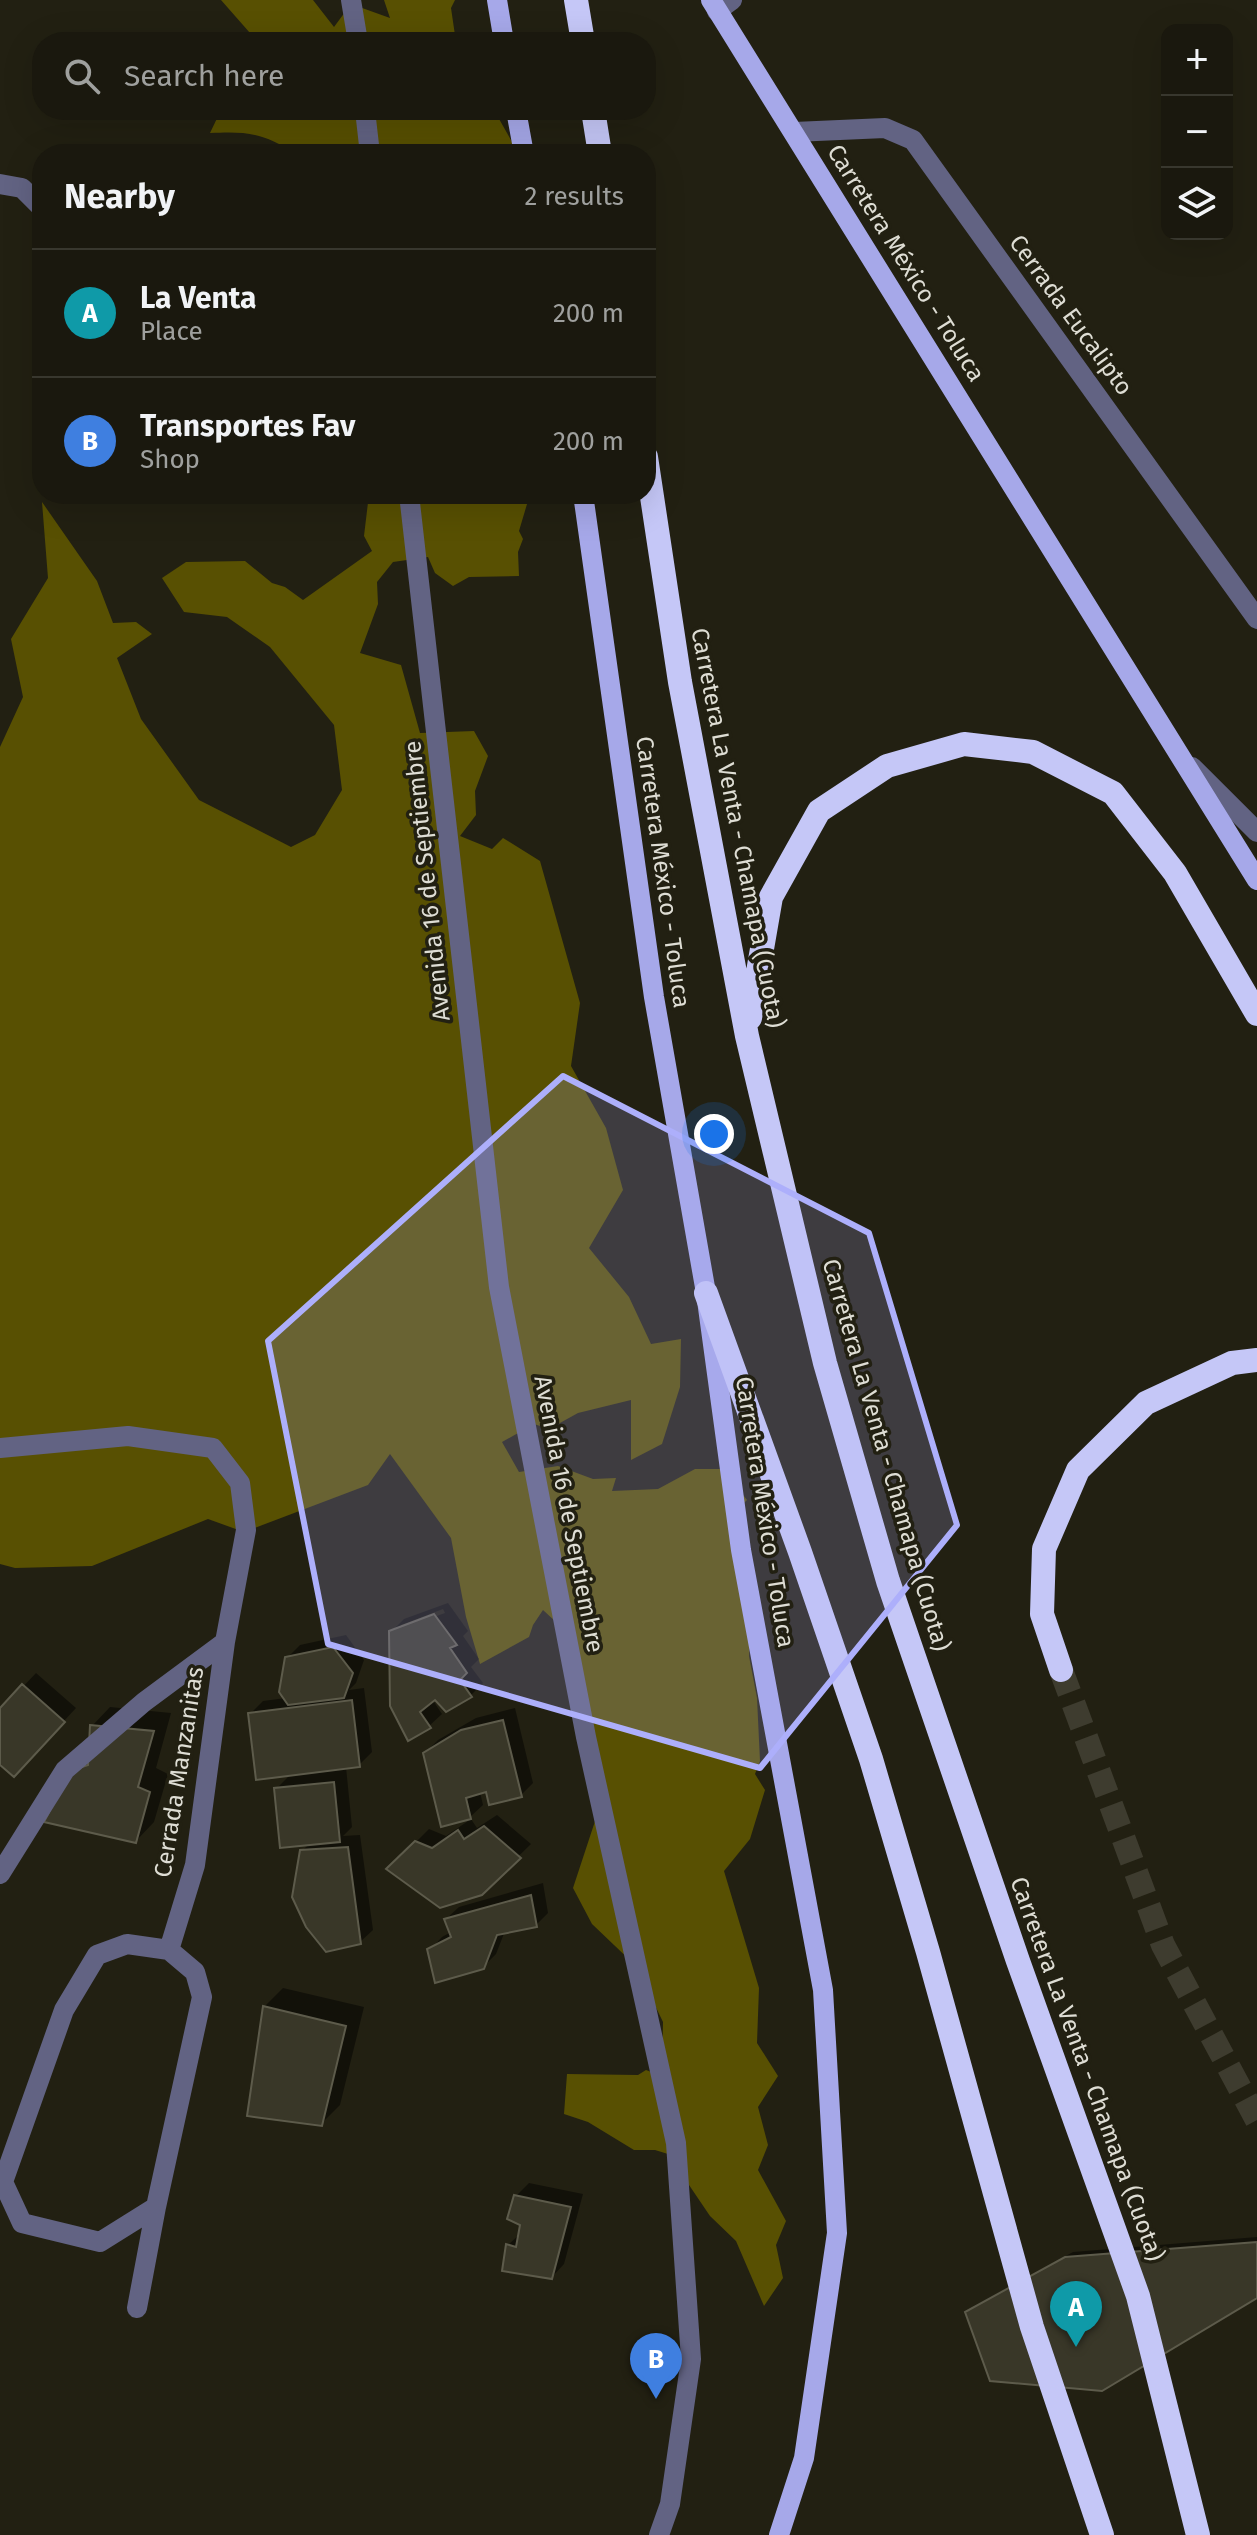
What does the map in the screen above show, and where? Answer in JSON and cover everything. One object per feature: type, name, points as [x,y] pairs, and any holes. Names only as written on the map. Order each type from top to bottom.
[{"type":"highway","points":[[576,0],[581,32]]},
{"type":"highway","points":[[595,120],[598,144]]},
{"type":"highway","name":"Carretera La Venta - Chamapa (Cuota)","points":[[653,504],[680,682],[747,1036],[825,1363],[888,1581],[1018,1961],[1138,2296],[1198,2535]]},
{"type":"highway","points":[[747,1036],[771,897],[819,811],[887,766],[964,744],[1033,752],[1113,793],[1175,873],[1257,1014]]},
{"type":"highway","points":[[706,1293],[871,1759],[1032,2327],[1102,2535]]},
{"type":"highway","points":[[1061,1670],[1042,1614],[1044,1549],[1078,1470],[1146,1403],[1232,1363],[1257,1360]]},
{"type":"main road","points":[[497,0],[502,32]]},
{"type":"main road","name":"Carretera México - Toluca","points":[[720,4],[794,132],[1257,880]]},
{"type":"main road","points":[[518,120],[522,144]]},
{"type":"main road","name":"Carretera México - Toluca","points":[[584,504],[654,997],[706,1293],[741,1550],[823,1990],[837,2233],[804,2458],[779,2535]]},
{"type":"street","points":[[351,0],[356,32]]},
{"type":"street","points":[[366,120],[369,144]]},
{"type":"street","name":"Cerrada Eucalipto","points":[[794,132],[885,128],[913,140],[1257,619]]},
{"type":"street","points":[[0,184],[22,188],[32,198]]},
{"type":"street","name":"Avenida 16 de Septiembre","points":[[410,504],[499,1287],[586,1737],[676,2143],[691,2359],[670,2504],[659,2535]]},
{"type":"street","points":[[1181,756],[1257,832]]},
{"type":"street","name":"Cerrada Manzanitas","points":[[0,1448],[128,1436],[213,1448],[240,1483],[246,1530],[225,1642],[195,1865],[169,1950]]},
{"type":"street","points":[[0,1874],[65,1770],[144,1702],[225,1642]]},
{"type":"street","points":[[137,2308],[202,1997],[195,1972],[169,1950],[127,1944],[97,1955],[64,2010],[3,2182],[22,2223],[100,2242],[156,2207]]},
{"type":"highlighted area","points":[[563,1076],[869,1233],[957,1525],[760,1768],[328,1644],[268,1341]]},
{"type":"shaded area","points":[[221,0],[313,0],[334,27],[351,4],[390,18],[384,0],[455,0],[451,8],[455,32],[249,32]]},
{"type":"shaded area","points":[[216,120],[500,120],[513,144],[278,144],[255,135],[210,133]]},
{"type":"shaded area","points":[[42,504],[97,581],[113,623],[136,622],[152,634],[117,658],[141,719],[199,800],[291,847],[315,835],[342,790],[334,725],[270,647],[227,617],[184,612],[162,578],[186,562],[245,561],[272,583],[285,587],[303,600],[372,551],[364,536],[368,504],[527,504],[519,531],[523,539],[518,552],[519,576],[469,577],[453,586],[435,573],[428,557],[393,562],[377,582],[378,604],[360,653],[401,665],[420,733],[474,731],[488,756],[475,791],[476,815],[460,836],[492,849],[503,838],[540,861],[580,1003],[571,1066],[606,1128],[623,1190],[589,1248],[629,1297],[651,1344],[681,1339],[680,1387],[662,1444],[631,1460],[631,1400],[578,1413],[549,1429],[534,1424],[502,1442],[519,1472],[558,1466],[593,1479],[616,1478],[612,1491],[658,1489],[695,1469],[723,1469],[747,1500],[731,1516],[751,1612],[749,1656],[757,1698],[760,1761],[755,1774],[765,1790],[750,1839],[724,1871],[759,1988],[757,2043],[778,2076],[758,2107],[768,2145],[758,2170],[786,2221],[776,2245],[783,2278],[764,2306],[736,2241],[710,2216],[668,2154],[655,2150],[634,2150],[588,2122],[564,2114],[567,2074],[638,2075],[646,2070],[662,2076],[663,2022],[636,1966],[592,1924],[573,1888],[601,1803],[570,1635],[543,1610],[529,1637],[480,1664],[466,1617],[451,1538],[390,1454],[368,1485],[244,1532],[208,1519],[92,1566],[15,1568],[0,1564],[0,747],[23,697],[11,639],[48,578]]},
{"type":"building","points":[[434,1614],[457,1645],[450,1648],[467,1673],[460,1680],[472,1697],[446,1712],[435,1700],[420,1712],[431,1728],[408,1741],[390,1706],[389,1631]]},
{"type":"building","points":[[333,1647],[353,1673],[344,1698],[288,1705],[279,1692],[285,1657]]},
{"type":"building","points":[[22,1684],[65,1722],[14,1777],[0,1765],[0,1708]]},
{"type":"building","points":[[352,1700],[360,1767],[256,1780],[248,1713]]},
{"type":"building","points":[[503,1720],[522,1797],[489,1805],[486,1792],[466,1798],[471,1819],[441,1827],[423,1753],[461,1730]]},
{"type":"building","points":[[90,1725],[154,1731],[138,1787],[150,1792],[136,1843],[44,1822],[70,1771],[88,1765]]},
{"type":"building","points":[[334,1782],[340,1842],[280,1848],[274,1788]]},
{"type":"building","points":[[484,1826],[521,1858],[482,1895],[440,1908],[386,1869],[415,1841],[432,1848],[458,1830],[464,1839]]},
{"type":"building","points":[[348,1847],[361,1944],[326,1952],[306,1927],[292,1897],[300,1850]]},
{"type":"building","points":[[531,1895],[537,1927],[497,1935],[484,1969],[435,1983],[427,1949],[451,1937],[444,1919]]},
{"type":"building","points":[[263,2006],[346,2026],[322,2126],[247,2116]]},
{"type":"building","points":[[514,2195],[571,2207],[552,2279],[502,2271],[506,2244],[516,2247],[520,2225],[507,2219]]},
{"type":"building","points":[[1257,2242],[1257,2298],[1102,2391],[990,2381],[965,2312],[1065,2257]]},
{"type":"tunnel","points":[[1061,1670],[1163,1945],[1257,2120]]},
{"type":"place","name":"La Venta","points":[[1076,2347]]},
{"type":"place","name":"Transportes Fav","points":[[656,2399]]}]
